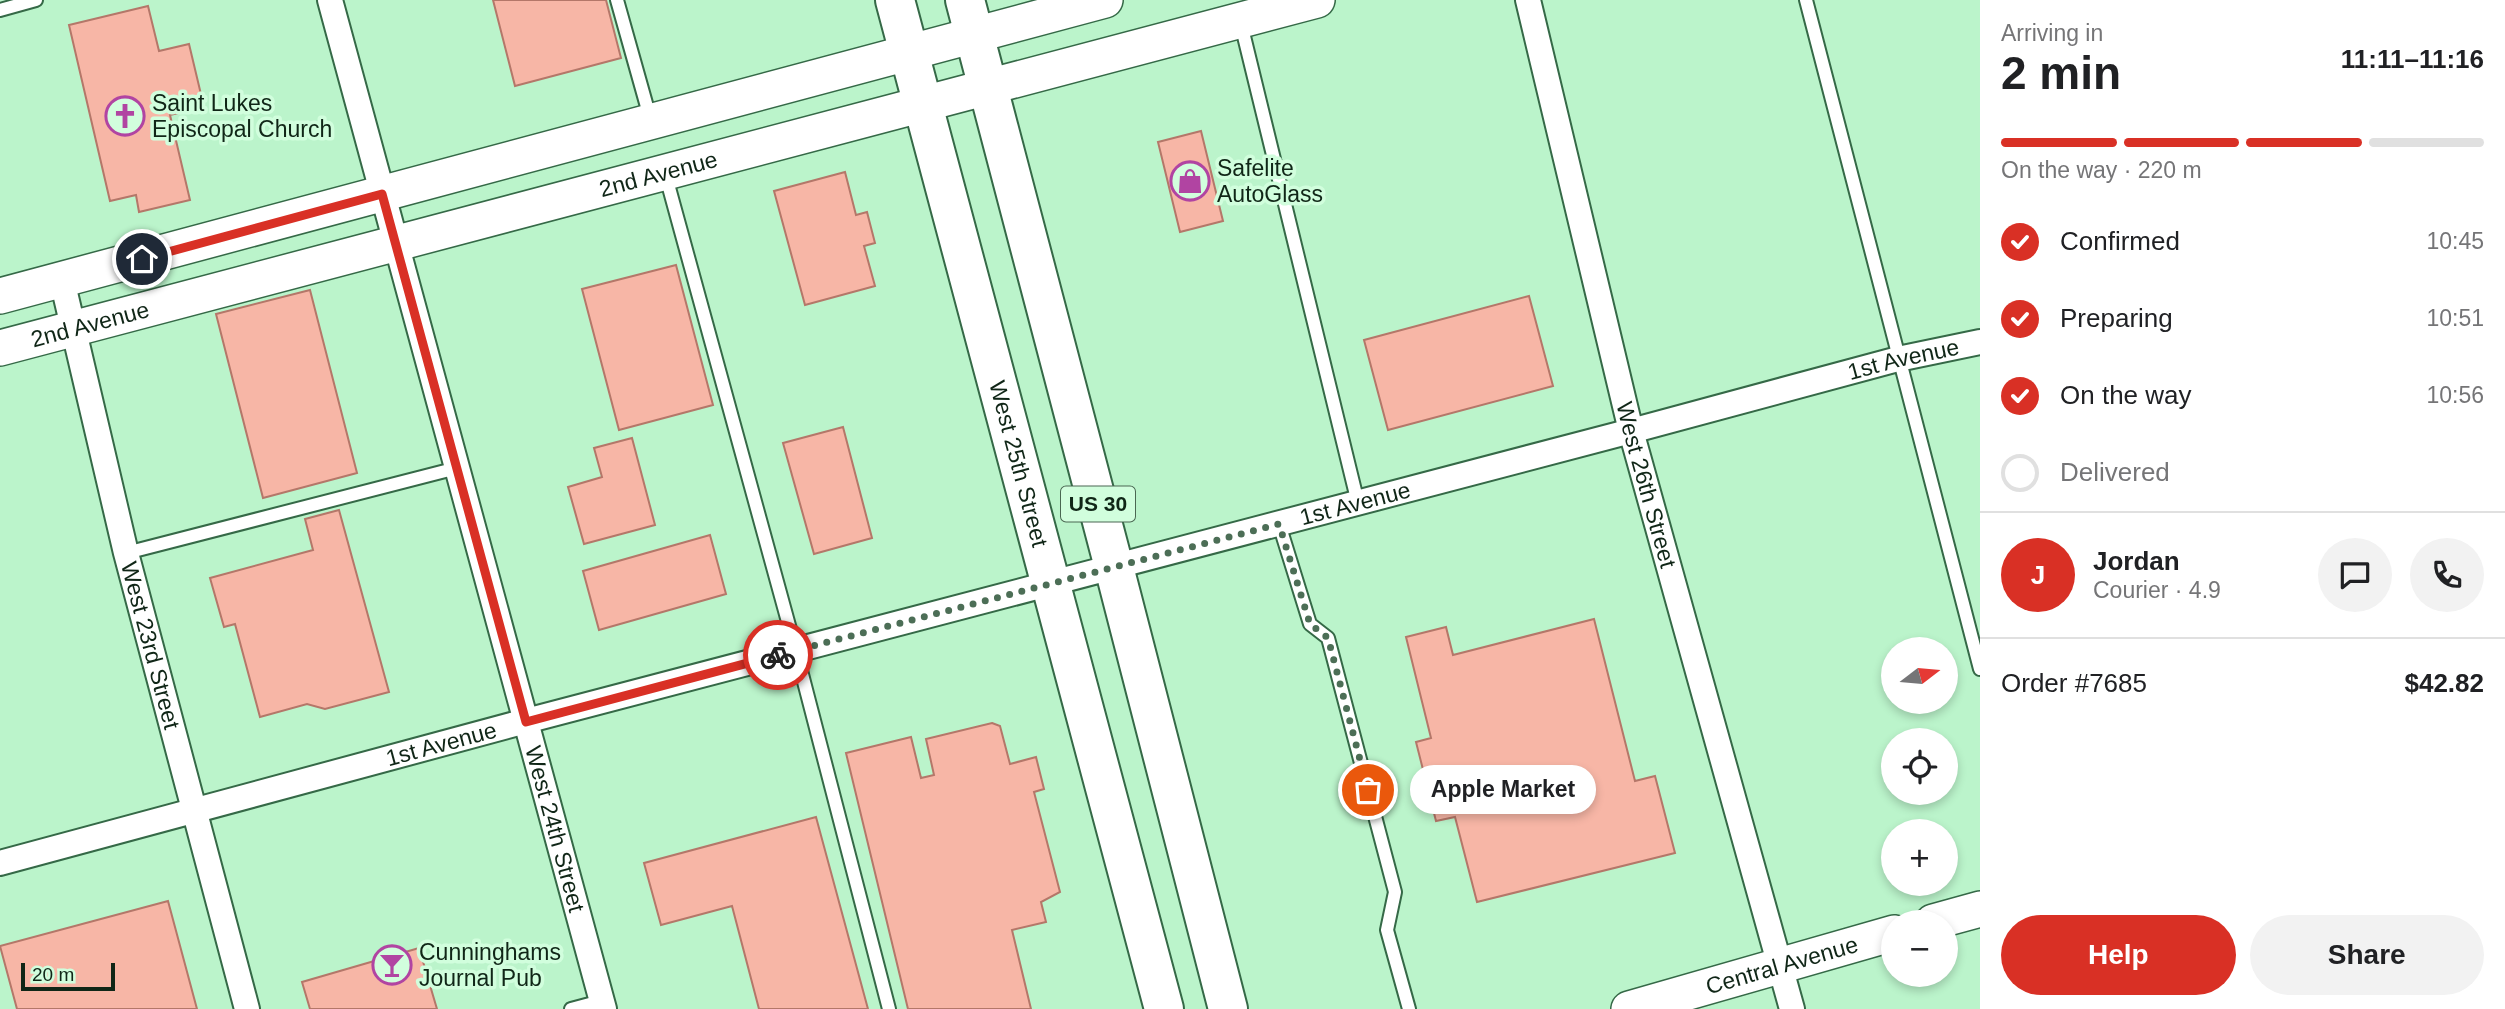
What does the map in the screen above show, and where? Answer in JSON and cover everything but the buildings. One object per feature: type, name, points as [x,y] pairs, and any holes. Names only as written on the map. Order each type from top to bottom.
[{"type":"main road","name":"West 25th Street","points":[[895,0],[1164,1009]]},
{"type":"main road","points":[[0,296],[909,52],[969,18],[1105,0]]},
{"type":"main road","name":"2nd Avenue","points":[[0,348],[1317,0]]},
{"type":"main road","name":"US 30","points":[[969,18],[1228,1009]]},
{"type":"main road","points":[[1958,915],[1980,909]]},
{"type":"main road","name":"Central Avenue","points":[[1629,1009],[1881,937]]},
{"type":"street","name":"West 24th Street","points":[[330,0],[603,1005]]},
{"type":"street","name":"West 26th Street","points":[[1528,0],[1631,431],[1792,1009]]},
{"type":"street","name":"West 23rd Street","points":[[62,280],[126,553],[247,1009]]},
{"type":"street","name":"1st Avenue","points":[[0,863],[1898,359],[1980,342]]},
{"type":"lane","points":[[0,10],[37,0]]},
{"type":"lane","points":[[617,0],[651,122]]},
{"type":"lane","points":[[1806,0],[1980,669]]},
{"type":"lane","points":[[1240,20],[1358,503]]},
{"type":"lane","points":[[665,173],[796,651],[889,1009]]},
{"type":"lane","points":[[126,553],[457,468]]},
{"type":"lane","points":[[1279,524],[1310,624],[1328,638],[1395,892],[1387,930],[1409,1009]]},
{"type":"lane","points":[[571,1009],[603,1005]]},
{"type":"way so far","points":[[778,655],[1279,524],[1310,624],[1328,638],[1368,790]]},
{"type":"place","name":"Saint Lukes Episcopal Church","points":[[125,116]]},
{"type":"place","name":"Safelite AutoGlass","points":[[1190,181]]},
{"type":"place","name":"Apple Market","points":[[1368,790]]},
{"type":"place","name":"Cunninghams Journal Pub","points":[[392,965]]},
{"type":"route","points":[[142,259],[382,194],[526,722],[778,655]]}]
